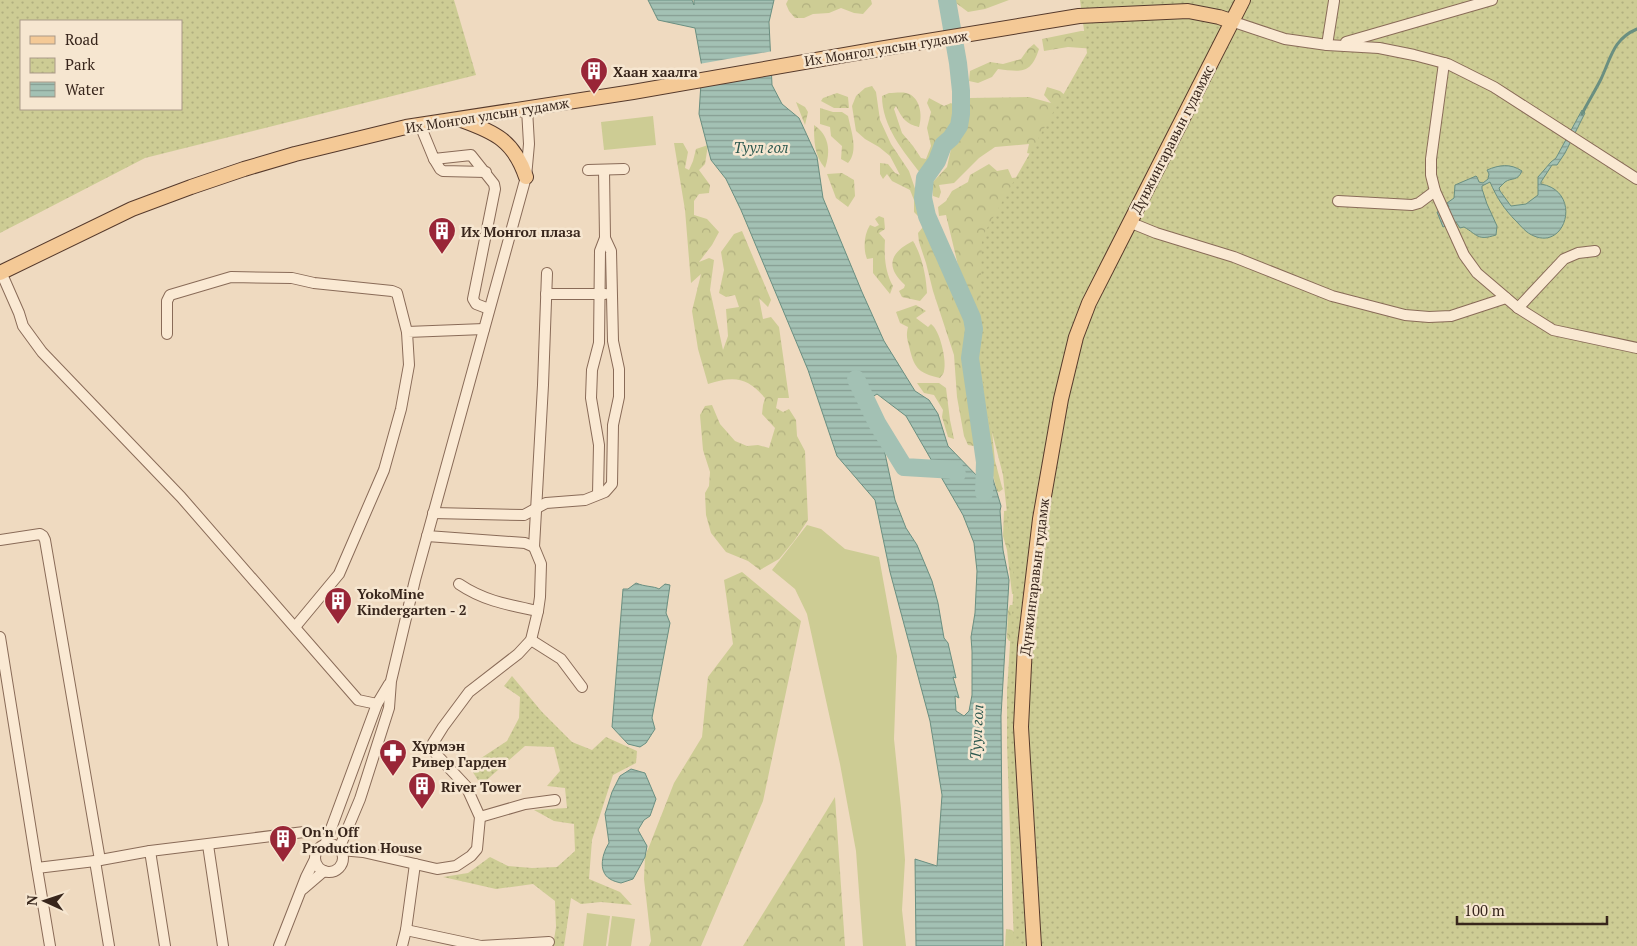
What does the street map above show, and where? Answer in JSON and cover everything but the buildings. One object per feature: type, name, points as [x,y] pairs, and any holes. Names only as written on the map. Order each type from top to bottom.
[{"type":"main road","points":[[1231,21],[1243,0]]},
{"type":"main road","name":"Их Монгол улсын гудамж","points":[[0,272],[132,209],[200,184],[314,149],[420,125],[633,92],[1079,16],[1188,11],[1204,13],[1231,21]]},
{"type":"main road","name":"Дүнжингаравын гудамжс","points":[[1129,222],[1231,21]]},
{"type":"main road","points":[[458,119],[484,128],[498,136],[515,153],[526,177]]},
{"type":"main road","name":"Дүнжингаравын гудамж","points":[[1034,946],[1021,728],[1025,645],[1034,562],[1061,399],[1072,353],[1089,303],[1129,222]]},
{"type":"street","points":[[1331,45],[1492,0]]},
{"type":"street","points":[[1331,45],[1334,1]]},
{"type":"street","points":[[1231,21],[1284,39],[1378,48],[1444,63],[1494,87],[1637,179]]},
{"type":"street","points":[[1444,63],[1430,166],[1435,190],[1471,266],[1518,308],[1553,330],[1637,348]]},
{"type":"street","points":[[315,859],[317,866],[324,871],[335,871],[340,867],[341,853],[389,708],[391,681],[427,536],[526,177],[529,144],[527,109]]},
{"type":"street","points":[[420,125],[440,169],[443,171],[486,172]]},
{"type":"street","points":[[434,159],[469,154],[493,181],[495,189],[473,299],[476,304],[489,309]]},
{"type":"street","points":[[588,170],[624,170]]},
{"type":"street","points":[[598,494],[599,445],[591,398],[592,370],[599,343],[600,251],[605,238],[604,170]]},
{"type":"street","points":[[1338,201],[1412,206],[1419,203],[1435,190]]},
{"type":"street","points":[[1129,222],[1234,257],[1332,296],[1405,315],[1451,316],[1506,298]]},
{"type":"street","points":[[433,514],[524,516],[546,503],[585,500],[605,492],[612,484],[613,425],[619,397],[619,369],[613,342],[611,251],[605,238]]},
{"type":"street","points":[[1518,308],[1564,259],[1578,253],[1595,251]]},
{"type":"street","points":[[0,272],[23,326],[42,352],[181,497],[358,700],[377,704]]},
{"type":"street","points":[[279,946],[317,850],[325,845],[333,845],[341,853],[363,852],[437,869],[464,862],[477,848],[480,817],[466,786],[436,754],[433,743],[442,726],[469,692],[518,654],[531,640],[538,611],[541,564],[534,547],[547,273]]},
{"type":"street","points":[[167,334],[167,301],[170,295],[230,277],[292,278],[314,283],[392,290],[400,298],[407,332],[409,364],[401,409],[384,470],[339,574],[295,627]]},
{"type":"street","points":[[546,294],[612,293]]},
{"type":"street","points":[[407,332],[484,328]]},
{"type":"street","points":[[0,540],[40,534],[45,540],[98,860],[109,946]]},
{"type":"street","points":[[427,536],[524,543],[534,547]]},
{"type":"street","points":[[459,584],[474,594],[496,602],[538,611]]},
{"type":"street","points":[[0,640],[50,946]]},
{"type":"street","points":[[531,640],[561,659],[582,687]]},
{"type":"street","points":[[325,845],[377,704],[391,681]]},
{"type":"street","points":[[480,817],[524,804],[555,800]]},
{"type":"street","points":[[37,868],[150,851],[304,832]]},
{"type":"street","points":[[208,845],[223,946]]},
{"type":"street","points":[[150,851],[165,946]]},
{"type":"street","points":[[402,946],[415,864]]},
{"type":"street","points":[[301,891],[324,871]]},
{"type":"street","points":[[406,930],[481,946],[549,942]]},
{"type":"green space","points":[[0,0],[454,0],[476,75],[145,158],[0,233]]},
{"type":"green space","points":[[788,0],[871,0],[872,4],[863,14],[841,8],[829,13],[795,18],[786,4]]},
{"type":"green space","points":[[955,0],[1009,0],[985,9],[968,12],[956,3]]},
{"type":"green space","points":[[1080,0],[1637,0],[1637,946],[1014,946],[1007,691],[1014,581],[1003,475],[989,420],[979,359],[982,237],[1087,53]]},
{"type":"green space","points":[[1081,31],[1099,31],[1096,49],[1068,47],[1044,51],[1042,39]]},
{"type":"green space","points":[[1034,44],[1039,49],[1036,57],[1033,63],[1024,70],[998,69],[992,77],[978,83],[969,81],[970,71],[990,62],[1003,64],[1021,59]]},
{"type":"green space","points":[[872,86],[876,92],[880,120],[891,144],[909,171],[922,209],[919,217],[914,212],[914,200],[910,190],[892,181],[887,174],[883,179],[880,174],[880,163],[888,164],[895,173],[900,175],[890,156],[856,131],[852,106],[856,96],[865,88]]},
{"type":"green space","points":[[1047,87],[1060,91],[1072,101],[1043,157],[1027,153],[1029,144],[995,147],[979,158],[954,183],[939,185],[941,192],[939,198],[933,196],[932,183],[947,167],[951,149],[966,120],[969,98],[1029,97],[1051,103],[1044,95]]},
{"type":"green space","points":[[837,93],[848,97],[849,108],[834,108],[821,101],[823,98]]},
{"type":"green space","points":[[889,93],[906,93],[911,95],[917,102],[921,117],[919,127],[905,120],[896,106],[894,109],[902,133],[921,158],[926,159],[931,146],[927,128],[931,112],[927,103],[929,98],[944,106],[951,103],[955,106],[954,119],[940,146],[921,174],[895,138],[886,118],[882,96]]},
{"type":"green space","points":[[796,102],[805,107],[808,112],[805,125]]},
{"type":"green space","points":[[820,108],[833,112],[842,112],[848,116],[854,147],[848,163],[841,159],[842,146],[831,136],[830,127],[820,124]]},
{"type":"green space","points":[[653,116],[656,145],[604,150],[601,122]]},
{"type":"green space","points":[[814,125],[826,139],[828,156],[825,168],[817,153]]},
{"type":"green space","points":[[674,143],[683,143],[688,152],[685,168],[689,170],[696,149],[708,145],[705,164],[699,170],[710,185],[709,193],[699,194],[694,201],[694,215],[707,219],[719,232],[699,262],[709,258],[714,260],[710,290],[723,350],[728,336],[726,309],[739,307],[735,295],[726,297],[719,293],[724,270],[721,252],[734,234],[742,231],[771,300],[768,307],[759,298],[763,319],[771,317],[779,327],[789,398],[778,398],[776,408],[783,412],[789,409],[796,420],[797,436],[805,451],[808,520],[779,559],[760,570],[748,561],[726,552],[711,533],[706,515],[705,493],[709,486],[710,472],[703,450],[700,415],[705,406],[712,405],[720,424],[735,441],[747,446],[758,445],[769,448],[775,428],[762,414],[765,398],[746,382],[733,379],[708,384],[698,349],[692,311],[701,274],[691,283],[685,210]]},
{"type":"green space","points":[[989,164],[997,171],[1008,169],[1012,178],[1021,177],[986,371],[995,461],[1003,489],[999,492],[997,491],[987,452],[975,359],[978,336],[977,323],[962,282],[946,215],[939,216],[938,207],[946,201],[952,191],[968,182],[970,175]]},
{"type":"green space","points":[[842,173],[854,180],[855,196],[848,207],[836,198],[827,174]]},
{"type":"green space","points":[[879,216],[884,218],[885,229],[879,233],[885,240],[886,264],[893,286],[890,294],[873,273],[873,258],[867,259],[865,251],[865,237],[868,229],[870,225],[875,227],[879,225],[875,219]]},
{"type":"green space","points":[[923,227],[948,284],[962,303],[968,319],[969,337],[964,349],[964,373],[971,404],[974,446],[968,445],[964,436],[957,397],[954,355],[919,242],[918,233]]},
{"type":"green space","points":[[913,241],[925,273],[927,293],[920,301],[902,297],[899,291],[905,285],[894,272],[893,266],[895,255],[905,245]]},
{"type":"green space","points":[[916,305],[926,311],[916,318],[928,327],[931,324],[940,339],[945,366],[944,373],[940,378],[926,374],[915,364],[907,339],[908,327],[900,323],[896,312]]},
{"type":"green space","points":[[917,383],[939,383],[946,388],[954,439],[948,437],[942,417],[943,410],[934,395],[924,393]]},
{"type":"green space","points":[[1011,510],[1015,594],[1012,594],[1007,550],[1003,536],[1004,511]]},
{"type":"green space","points":[[807,525],[821,529],[845,549],[879,557],[897,656],[894,739],[905,860],[902,910],[906,946],[863,946],[856,851],[840,764],[807,614],[795,589],[772,570]]},
{"type":"green space","points":[[742,572],[801,621],[763,801],[701,946],[649,946],[651,941],[644,879],[645,857],[674,783],[702,737],[708,677],[733,644],[724,580]]},
{"type":"green space","points":[[1010,605],[1013,605],[1012,641],[1009,641],[1007,638]]},
{"type":"green space","points":[[512,676],[542,712],[572,742],[592,750],[606,737],[637,751],[636,763],[613,775],[592,840],[589,879],[620,892],[632,905],[601,902],[581,904],[571,898],[564,946],[553,946],[556,927],[555,901],[533,884],[496,889],[443,877],[468,873],[490,857],[508,866],[532,868],[557,867],[575,851],[574,824],[554,821],[534,810],[567,808],[565,788],[547,786],[560,771],[554,747],[525,746],[481,785],[469,766],[507,741],[519,718],[520,697],[504,686]]},
{"type":"green space","points":[[835,797],[845,946],[743,946]]},
{"type":"green space","points":[[587,913],[610,916],[606,946],[583,946]]},
{"type":"green space","points":[[612,916],[635,919],[631,946],[608,946]]},
{"type":"green space","points":[[1006,929],[1012,930],[1016,934],[1017,946],[1005,946]]},
{"type":"water","name":"Туул гол","points":[[648,0],[692,0],[694,5],[694,0],[774,0],[769,22],[772,85],[782,104],[799,118],[817,157],[823,198],[884,341],[915,391],[929,400],[938,414],[948,446],[981,480],[982,470],[989,466],[1001,506],[1003,550],[1009,580],[1001,716],[1003,946],[916,946],[915,859],[937,866],[942,795],[930,721],[890,572],[875,500],[837,456],[808,370],[741,210],[726,179],[711,160],[699,114],[702,67],[695,28],[658,20]],"holes":[[[877,394],[906,416],[963,515],[974,543],[977,571],[975,613],[971,637],[972,695],[969,711],[964,716],[956,711],[955,696],[959,698],[953,677],[956,678],[948,643],[944,638],[932,581],[917,545],[906,528],[895,500],[884,449],[863,403]]]},
{"type":"water","points":[[1582,110],[1585,113],[1565,153],[1557,165],[1552,165],[1541,182],[1541,184],[1554,189],[1562,197],[1566,207],[1562,228],[1555,235],[1545,238],[1534,236],[1526,231],[1504,208],[1490,182],[1482,186],[1482,189],[1497,226],[1496,235],[1481,237],[1464,227],[1460,228],[1456,222],[1443,227],[1437,212],[1449,207],[1447,203],[1454,198],[1455,185],[1476,176],[1479,182],[1483,183],[1488,179],[1489,174],[1487,170],[1491,168],[1509,166],[1522,171],[1518,177],[1505,182],[1499,188],[1511,206],[1526,204],[1538,195],[1538,177],[1556,158]]},
{"type":"water","points":[[636,583],[659,589],[665,584],[670,585],[666,613],[670,623],[652,718],[655,729],[646,743],[640,747],[628,744],[612,727],[623,589],[628,589]]},
{"type":"water","points":[[631,769],[645,773],[656,799],[650,816],[644,820],[638,830],[647,846],[645,857],[633,879],[621,883],[606,876],[602,866],[603,856],[609,843],[605,814],[612,792],[620,776]]},
{"type":"pier","points":[[773,51],[774,75],[699,88],[699,64]]},
{"type":"waterway","name":"Туул гол","points":[[947,0],[958,63],[961,114],[959,126],[951,138],[943,145],[937,161],[925,178],[923,198],[927,216],[972,318],[974,329],[970,358],[985,462],[984,493]]},
{"type":"waterway","points":[[1582,114],[1614,50],[1623,38],[1637,29]]},
{"type":"waterway","name":"Туул гол","points":[[856,379],[877,423],[904,467],[955,470],[957,474]]},
{"type":"place","name":"Хаан хаалга","points":[[594,95]]},
{"type":"place","name":"Их Монгол плаза","points":[[442,255]]},
{"type":"place","name":"YokoMine Kindergarten - 2","points":[[338,625]]},
{"type":"place","name":"Хүрмэн Ривер Гарден","points":[[393,777]]},
{"type":"place","name":"River Tower","points":[[422,810]]},
{"type":"place","name":"On'n Off Production House","points":[[283,863]]}]
